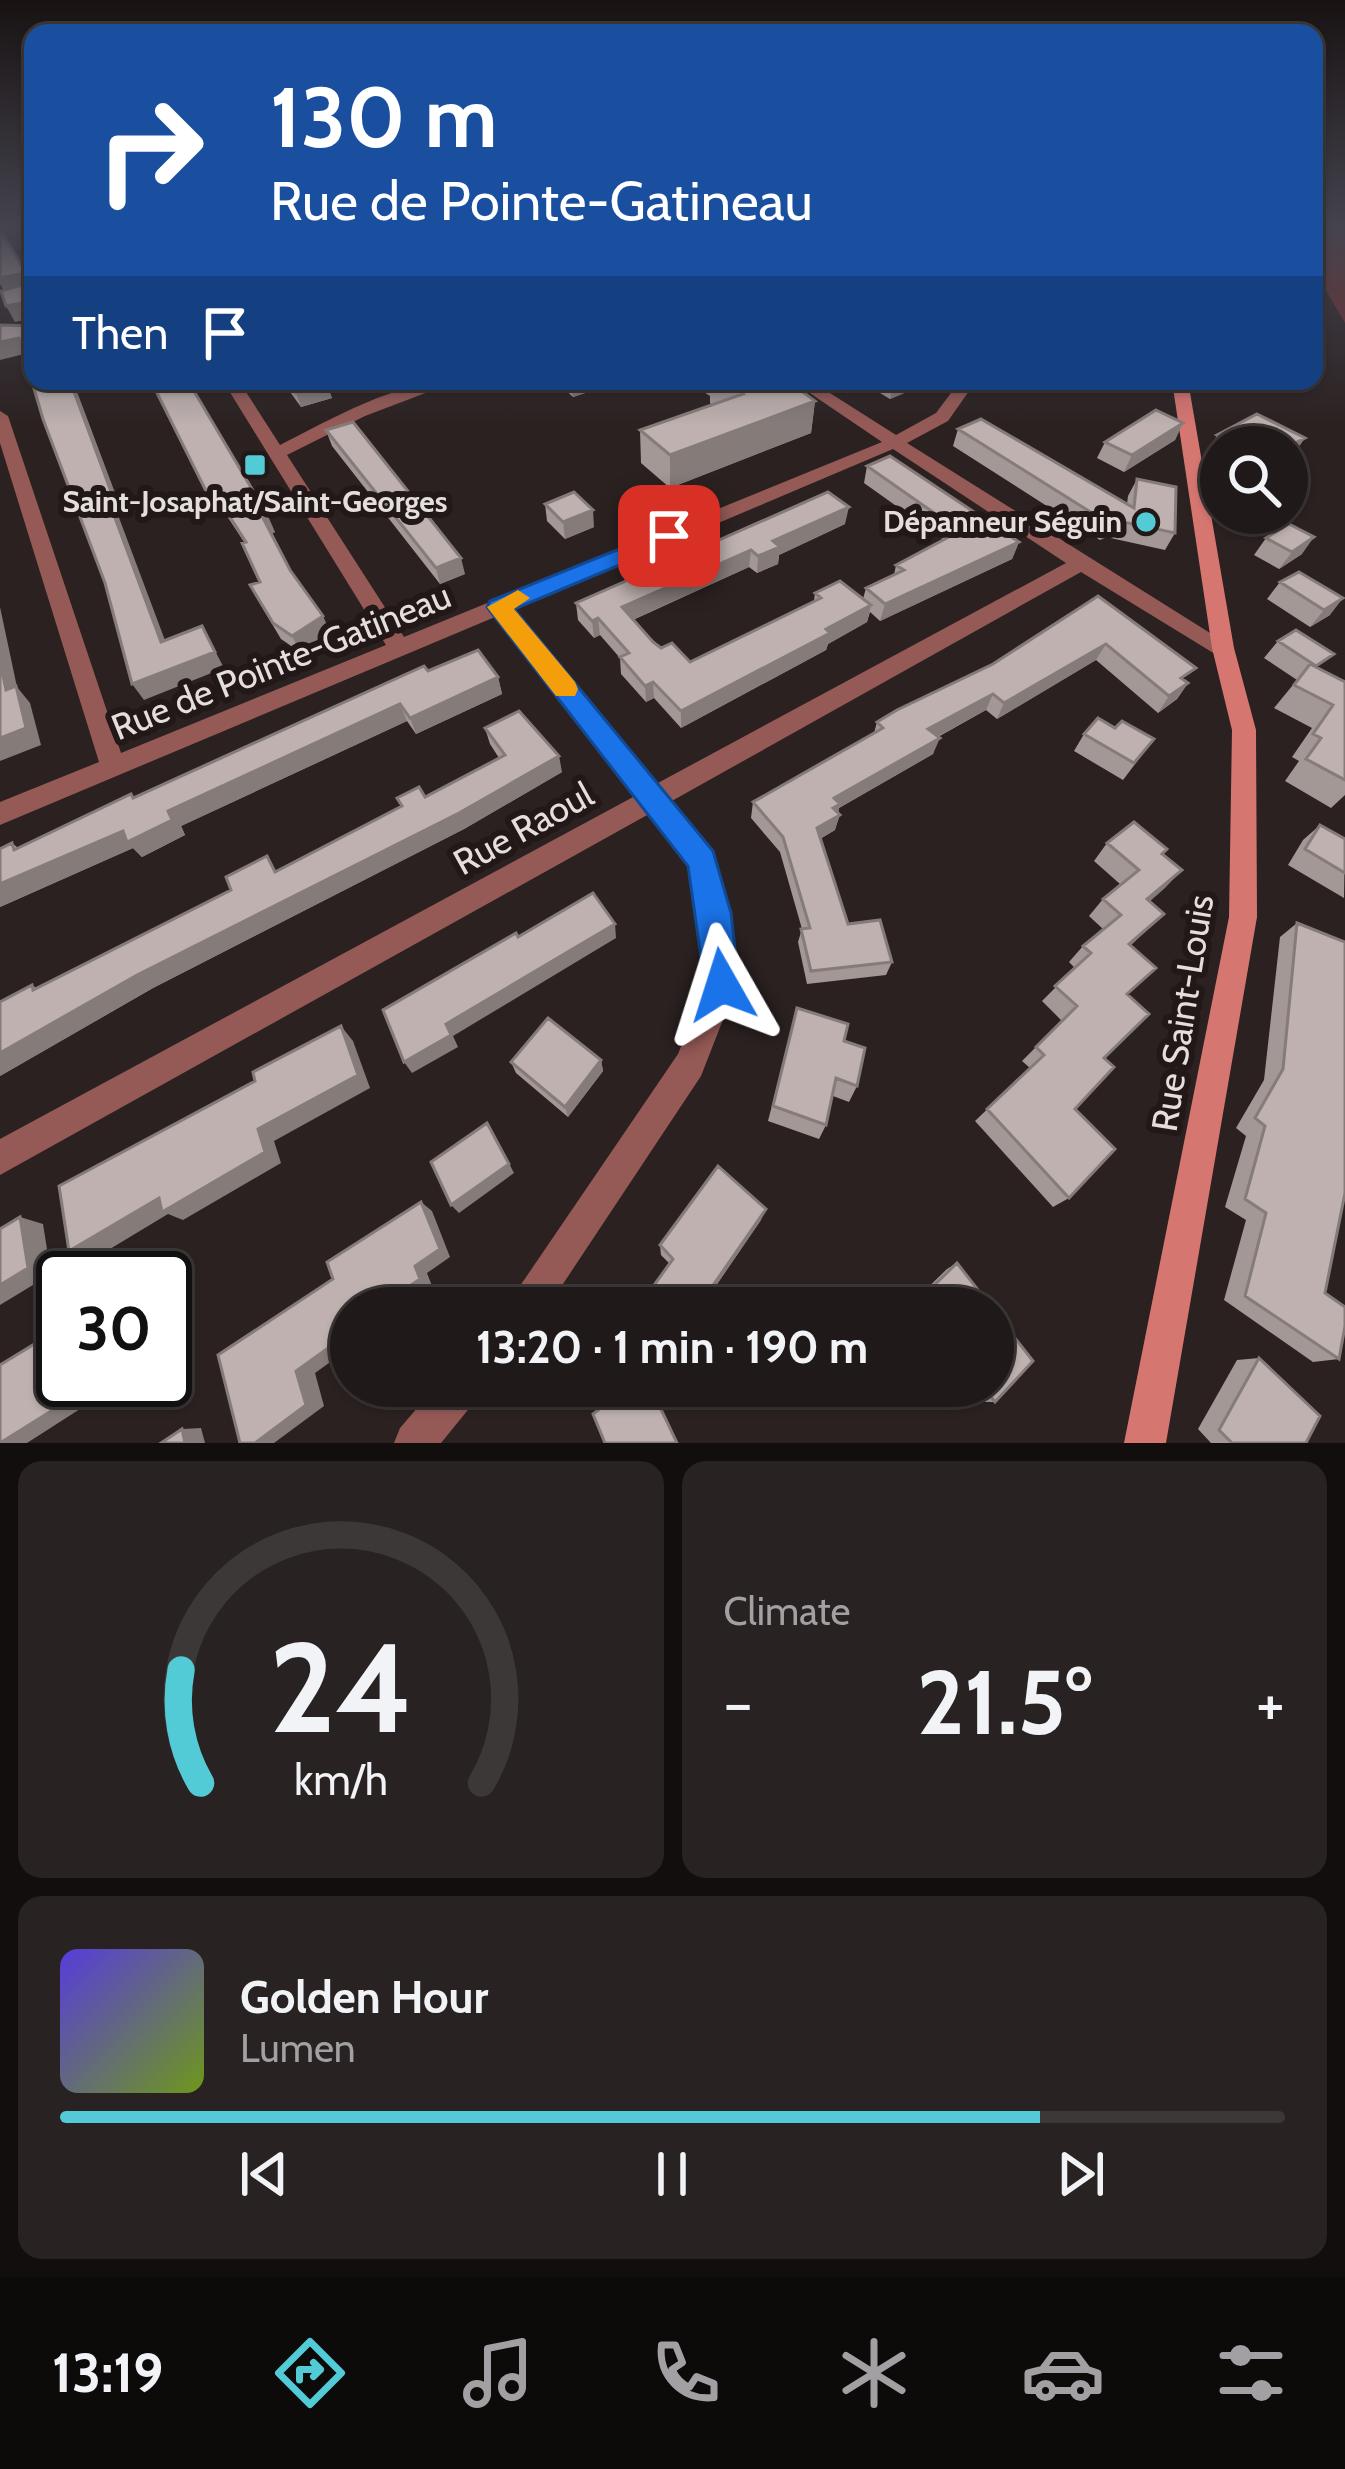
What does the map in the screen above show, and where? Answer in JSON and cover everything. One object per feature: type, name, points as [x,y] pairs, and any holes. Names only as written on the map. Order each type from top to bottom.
[{"type":"street","points":[[237,390],[399,648]]},
{"type":"street","points":[[278,453],[359,412],[423,390]]},
{"type":"street","points":[[814,390],[1081,563],[1223,648]]},
{"type":"street","name":"Rue de Pointe-Gatineau","points":[[0,814],[896,442],[942,417],[962,390]]},
{"type":"street","name":"Rue Saint-Louis","points":[[1145,1443],[1243,917],[1244,730],[1223,648],[1181,390]]},
{"type":"street","points":[[0,416],[113,766]]},
{"type":"street","name":"Rue Raoul","points":[[0,1158],[1081,563]]},
{"type":"street","points":[[499,607],[702,861],[722,985],[690,1065],[538,1287]]},
{"type":"street","points":[[415,1443],[445,1407]]},
{"type":"shaded area","points":[[1326,291],[1345,291],[1345,323]]},
{"type":"building","points":[[1,291],[24,291],[24,303],[6,306]]},
{"type":"building","points":[[0,325],[24,326],[24,355],[19,338],[0,342]]},
{"type":"building","points":[[34,390],[73,390],[161,642],[202,626],[215,652],[132,684],[105,583]]},
{"type":"building","points":[[156,390],[193,390],[268,516],[263,518],[290,570],[323,616],[292,636],[273,623],[250,585],[260,582],[242,543],[246,542],[217,497],[210,499]]},
{"type":"building","points":[[738,390],[800,390],[815,401],[670,455],[640,430],[743,394]]},
{"type":"building","points":[[1156,410],[1183,423],[1132,455],[1105,442]]},
{"type":"building","points":[[1257,414],[1281,426],[1234,426]]},
{"type":"building","points":[[981,419],[1134,508],[1137,479],[1176,487],[1175,533],[1114,520],[1108,523],[958,429]]},
{"type":"building","points":[[353,422],[461,558],[436,568],[326,430]]},
{"type":"building","points":[[890,456],[1019,542],[885,604],[866,588],[904,570],[896,565],[960,531],[867,466]]},
{"type":"building","points":[[574,492],[593,510],[563,522],[545,504]]},
{"type":"building","points":[[828,492],[849,507],[773,541],[780,547],[758,556],[751,550],[622,607],[653,642],[661,648],[672,643],[690,662],[821,598],[815,593],[840,581],[871,605],[826,629],[830,633],[681,711],[653,682],[645,686],[620,657],[629,653],[598,618],[592,621],[576,603]]},
{"type":"building","points":[[1273,534],[1314,537],[1292,552],[1266,538]]},
{"type":"building","points":[[1299,572],[1343,598],[1324,610],[1280,582]]},
{"type":"building","points":[[1098,596],[1196,668],[1181,678],[1188,683],[1169,696],[1106,644],[1004,703],[993,694],[928,729],[940,738],[834,798],[840,804],[833,808],[840,815],[817,828],[848,924],[880,920],[892,962],[811,971],[801,929],[810,928],[783,837],[753,802],[883,728],[877,722],[897,710],[993,664]]},
{"type":"building","points":[[1296,630],[1334,654],[1316,666],[1278,641]]},
{"type":"building","points":[[478,650],[498,677],[410,718],[400,704],[168,811],[172,820],[127,842],[123,831],[0,884],[0,849],[12,843],[14,850],[424,666],[428,671]]},
{"type":"building","points":[[0,661],[6,690],[16,686],[26,728],[0,738]]},
{"type":"building","points":[[1310,664],[1345,682],[1345,780],[1306,759],[1321,738],[1313,734],[1333,705],[1294,685]]},
{"type":"building","points":[[519,711],[559,756],[459,813],[137,975],[0,1053],[0,1002],[231,890],[226,877],[267,856],[275,872],[402,806],[397,798],[419,787],[425,797],[505,755],[485,728]]},
{"type":"building","points":[[1098,718],[1115,728],[1122,721],[1154,739],[1134,763],[1084,734]]},
{"type":"building","points":[[1134,822],[1167,849],[1162,854],[1182,870],[1147,899],[1164,914],[1129,944],[1156,968],[1127,994],[1149,1014],[1104,1058],[1114,1067],[1075,1109],[1115,1149],[1069,1198],[987,1109],[1044,1055],[1036,1047],[1077,1006],[1055,986],[1091,953],[1083,946],[1121,915],[1103,899],[1139,870],[1107,843]]},
{"type":"building","points":[[1320,825],[1345,839],[1345,873],[1305,849]]},
{"type":"building","points":[[593,893],[615,924],[446,1024],[451,1035],[404,1062],[383,1010]]},
{"type":"building","points":[[1297,923],[1345,942],[1345,1193],[1325,1293],[1345,1307],[1339,1359],[1245,1296],[1266,1213],[1245,1199],[1265,1126],[1255,1118],[1283,1069]]},
{"type":"building","points":[[797,1008],[848,1024],[844,1041],[865,1048],[857,1086],[836,1078],[826,1125],[773,1106]]},
{"type":"building","points":[[548,1018],[601,1060],[565,1107],[511,1062]]},
{"type":"building","points":[[341,1026],[358,1075],[258,1129],[265,1152],[162,1212],[159,1198],[69,1251],[59,1186],[255,1081],[253,1072]]},
{"type":"building","points":[[487,1123],[509,1164],[451,1205],[431,1162]]},
{"type":"building","points":[[718,1166],[766,1209],[712,1287],[653,1287],[673,1259],[660,1245]]},
{"type":"building","points":[[421,1202],[440,1249],[415,1266],[420,1279],[408,1287],[330,1287],[330,1347],[296,1371],[306,1405],[255,1443],[240,1443],[218,1355],[333,1279],[327,1262]]},
{"type":"building","points":[[20,1217],[28,1268],[0,1285],[0,1229]]},
{"type":"building","points":[[957,1263],[976,1287],[932,1287]]},
{"type":"building","points":[[1014,1337],[1033,1361],[1014,1382]]},
{"type":"building","points":[[36,1343],[36,1407],[56,1408],[0,1443],[0,1365]]},
{"type":"building","points":[[1259,1358],[1320,1416],[1306,1443],[1232,1443],[1219,1430]]},
{"type":"building","points":[[602,1407],[660,1407],[677,1443],[605,1443],[593,1414]]},
{"type":"building","points":[[182,1429],[185,1443],[161,1443]]},
{"type":"slow traffic","points":[[518,598],[499,607],[565,689]]},
{"type":"place","name":"Saint-Josaphat/Saint-Georges","points":[[255,465]]},
{"type":"place","name":"Dépanneur Séguin","points":[[1146,522]]},
{"type":"route","points":[[669,536],[499,607],[702,861],[722,985]]}]
